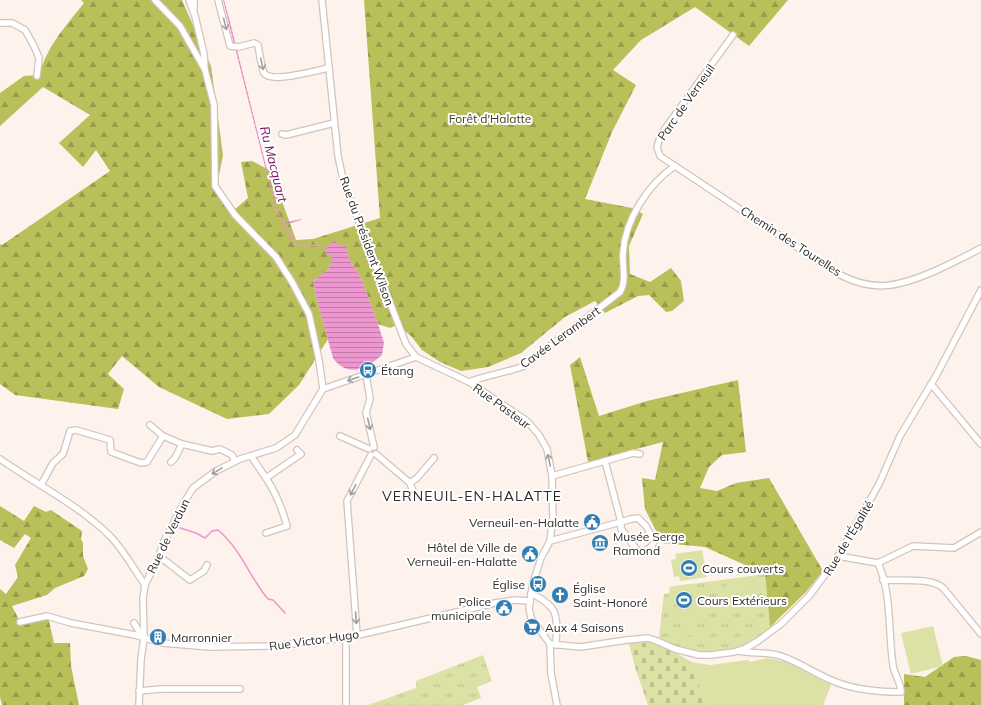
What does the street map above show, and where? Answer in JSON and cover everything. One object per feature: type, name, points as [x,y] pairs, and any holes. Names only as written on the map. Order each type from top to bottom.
[{"type":"street","points":[[155,0],[180,26],[205,70]]},
{"type":"street","points":[[189,0],[195,16],[204,54],[205,70],[214,105],[215,186],[235,215],[276,257],[292,282],[309,314],[319,360],[323,389],[416,356]]},
{"type":"street","points":[[194,0],[195,16]]},
{"type":"street","points":[[218,0],[230,46],[236,47],[254,43],[258,45],[264,73],[270,78],[280,78],[329,68]]},
{"type":"street","name":"Rue du Président Wilson","points":[[322,0],[334,123],[338,156],[344,184],[406,344],[416,356]]},
{"type":"street","points":[[0,23],[12,23],[25,30],[40,58],[37,76]]},
{"type":"street","name":"Parc de Verneuil","points":[[675,166],[660,156],[657,151],[659,138],[733,35]]},
{"type":"street","points":[[282,134],[286,135],[334,123]]},
{"type":"street","name":"Chemin des Tourelles","points":[[675,166],[753,216],[830,269],[846,278],[859,282],[884,286],[904,283],[947,265],[981,248]]},
{"type":"street","name":"Cavée Lerambert","points":[[469,382],[480,377],[524,366],[616,296],[622,289],[624,277],[623,253],[628,229],[637,210],[649,191],[659,178],[675,166]]},
{"type":"street","name":"Rue de l'Égalité","points":[[553,645],[580,647],[648,638],[675,649],[699,655],[711,655],[738,651],[758,641],[790,616],[815,590],[838,556],[879,484],[900,436],[931,384],[981,290]]},
{"type":"street","name":"Rue Pasteur","points":[[416,356],[469,382],[516,413],[531,425],[547,449],[552,476],[553,504],[550,541],[541,558],[531,594],[529,612],[531,618],[553,645]]},
{"type":"street","points":[[357,635],[347,501],[373,451],[366,413],[370,399],[366,374]]},
{"type":"street","points":[[931,384],[981,444]]},
{"type":"street","name":"Rue de Verdun","points":[[139,705],[141,659],[144,638],[143,598],[145,585],[159,556],[164,541],[184,501],[193,488],[216,471],[235,461],[276,448],[295,435],[323,389]]},
{"type":"street","points":[[150,425],[163,436],[182,444],[212,451],[220,449],[232,455],[235,461]]},
{"type":"street","points":[[41,485],[53,463],[63,454],[70,431],[76,430],[110,440],[111,452],[141,464],[146,462],[163,436]]},
{"type":"street","points":[[340,436],[373,451],[410,483],[415,497]]},
{"type":"street","points":[[171,462],[175,458],[182,444]]},
{"type":"street","points":[[266,478],[300,454],[297,450]]},
{"type":"street","points":[[552,476],[633,453],[640,454]]},
{"type":"street","points":[[251,456],[273,488],[281,506],[287,526],[266,533]]},
{"type":"street","points":[[410,483],[417,478],[434,458]]},
{"type":"street","points":[[0,459],[81,513],[110,537],[121,550],[145,585]]},
{"type":"street","points":[[550,541],[621,522],[631,518],[638,518],[646,526],[654,541],[652,546],[642,553],[636,550],[627,534],[621,529],[621,522],[605,461]]},
{"type":"street","points":[[838,556],[878,563],[913,546],[920,545],[954,548],[981,532]]},
{"type":"street","points":[[159,556],[190,580],[204,571],[207,565]]},
{"type":"street","points":[[738,651],[782,656],[839,683],[874,691],[901,692],[901,685],[893,667],[887,600],[878,563]]},
{"type":"street","points":[[883,580],[929,582],[938,584],[944,589],[981,634]]},
{"type":"street","points":[[531,594],[544,600],[555,612],[557,623],[553,645],[551,673],[557,705]]},
{"type":"street","name":"Rue Victor Hugo","points":[[20,622],[47,616],[70,623],[108,629],[170,644],[233,647],[273,646],[346,638],[495,603],[515,600],[530,601]]},
{"type":"street","points":[[134,623],[144,638]]},
{"type":"street","points":[[346,638],[346,705]]},
{"type":"street","points":[[139,691],[168,688],[240,689]]},
{"type":"green space","name":"Forêt d'Halatte","points":[[81,0],[182,0],[211,66],[223,155],[216,191],[234,210],[248,198],[241,162],[252,161],[271,171],[296,240],[313,239],[380,218],[364,0],[788,0],[749,46],[695,7],[641,40],[613,70],[636,85],[612,132],[585,199],[632,208],[643,214],[629,246],[630,274],[650,282],[671,268],[681,281],[684,301],[672,311],[666,312],[649,295],[638,296],[605,313],[595,301],[565,317],[521,353],[488,367],[461,371],[440,362],[422,350],[411,336],[397,325],[390,328],[378,324],[361,278],[349,259],[347,248],[333,259],[328,270],[313,281],[328,339],[299,385],[269,414],[227,419],[159,387],[122,356],[108,374],[124,389],[118,409],[15,395],[0,384],[0,244],[2,245],[110,171],[96,150],[83,167],[59,143],[90,115],[43,87],[0,126],[0,93],[24,76],[39,75],[52,45],[84,3]]},
{"type":"green space","points":[[580,357],[599,416],[647,401],[738,380],[746,452],[722,455],[709,467],[700,488],[717,491],[736,483],[769,478],[823,571],[806,592],[770,627],[765,574],[705,547],[662,543],[645,509],[642,478],[655,480],[663,442],[588,462],[570,365]]},
{"type":"green space","points":[[0,506],[24,521],[34,506],[46,512],[51,510],[82,531],[81,539],[83,543],[83,556],[88,569],[84,576],[55,588],[47,595],[12,606],[20,622],[48,617],[54,643],[70,643],[71,666],[79,705],[2,705],[0,697],[0,589],[6,594],[18,577],[15,565],[31,538],[25,534],[14,548],[0,540]]},
{"type":"green space","name":"Cours couverts","points":[[702,550],[707,577],[680,581],[679,576],[674,577],[671,560],[676,559],[675,554]]},
{"type":"green space","points":[[765,574],[770,627],[756,638],[732,649],[711,652],[677,646],[659,637],[664,594],[670,593],[669,587]]},
{"type":"green space","points":[[753,579],[754,591],[727,595],[726,583]]},
{"type":"green space","name":"Cours Extérieurs","points":[[688,584],[695,635],[682,637],[675,586]]},
{"type":"green space","points":[[933,626],[943,666],[911,674],[901,633]]},
{"type":"green space","points":[[650,642],[677,651],[678,654],[691,662],[706,705],[648,705],[635,667],[629,643]]},
{"type":"green space","points":[[483,655],[492,681],[477,687],[481,698],[463,705],[368,705],[416,688],[416,681]]},
{"type":"green space","points":[[966,656],[981,660],[981,705],[904,705],[904,674],[925,677],[954,657]]},
{"type":"green space","points":[[767,658],[793,663],[832,683],[823,705],[706,705],[691,662],[710,665],[748,660],[750,662]]},
{"type":"shaded area","points":[[223,0],[230,22],[277,210],[286,222],[281,219],[276,210]]},
{"type":"shaded area","points":[[302,219],[301,220],[291,223],[286,222]]},
{"type":"shaded area","points":[[333,241],[347,248],[349,259],[361,278],[384,343],[382,355],[370,364],[358,369],[351,370],[345,368],[333,358],[313,281],[328,270],[333,259],[325,252]]},
{"type":"waterway","name":"Ru Macquart","points":[[282,220],[296,245],[329,246]]},
{"type":"waterway","name":"Ru Macquart","points":[[174,526],[196,533],[205,538],[212,531],[218,530],[233,546],[268,599],[273,600],[285,613]]},
{"type":"place","name":"Étang","points":[[368,370]]},
{"type":"place","name":"Verneuil-en-Halatte","points":[[592,522]]},
{"type":"place","name":"Musée Serge Ramond","points":[[600,543]]},
{"type":"place","name":"Hôtel de Ville de Verneuil-en-Halatte","points":[[530,554]]},
{"type":"place","name":"Cours couverts","points":[[689,568]]},
{"type":"place","name":"Église","points":[[538,584]]},
{"type":"place","name":"Église Saint-Honoré","points":[[560,595]]},
{"type":"place","name":"Cours Extérieurs","points":[[684,600]]},
{"type":"place","name":"Police municipale","points":[[504,608]]},
{"type":"place","name":"Aux 4 Saisons","points":[[532,627]]},
{"type":"place","name":"Marronnier","points":[[158,637]]},
{"type":"district","name":"VERNEUIL-EN-HALATTE","points":[[472,496]]}]
